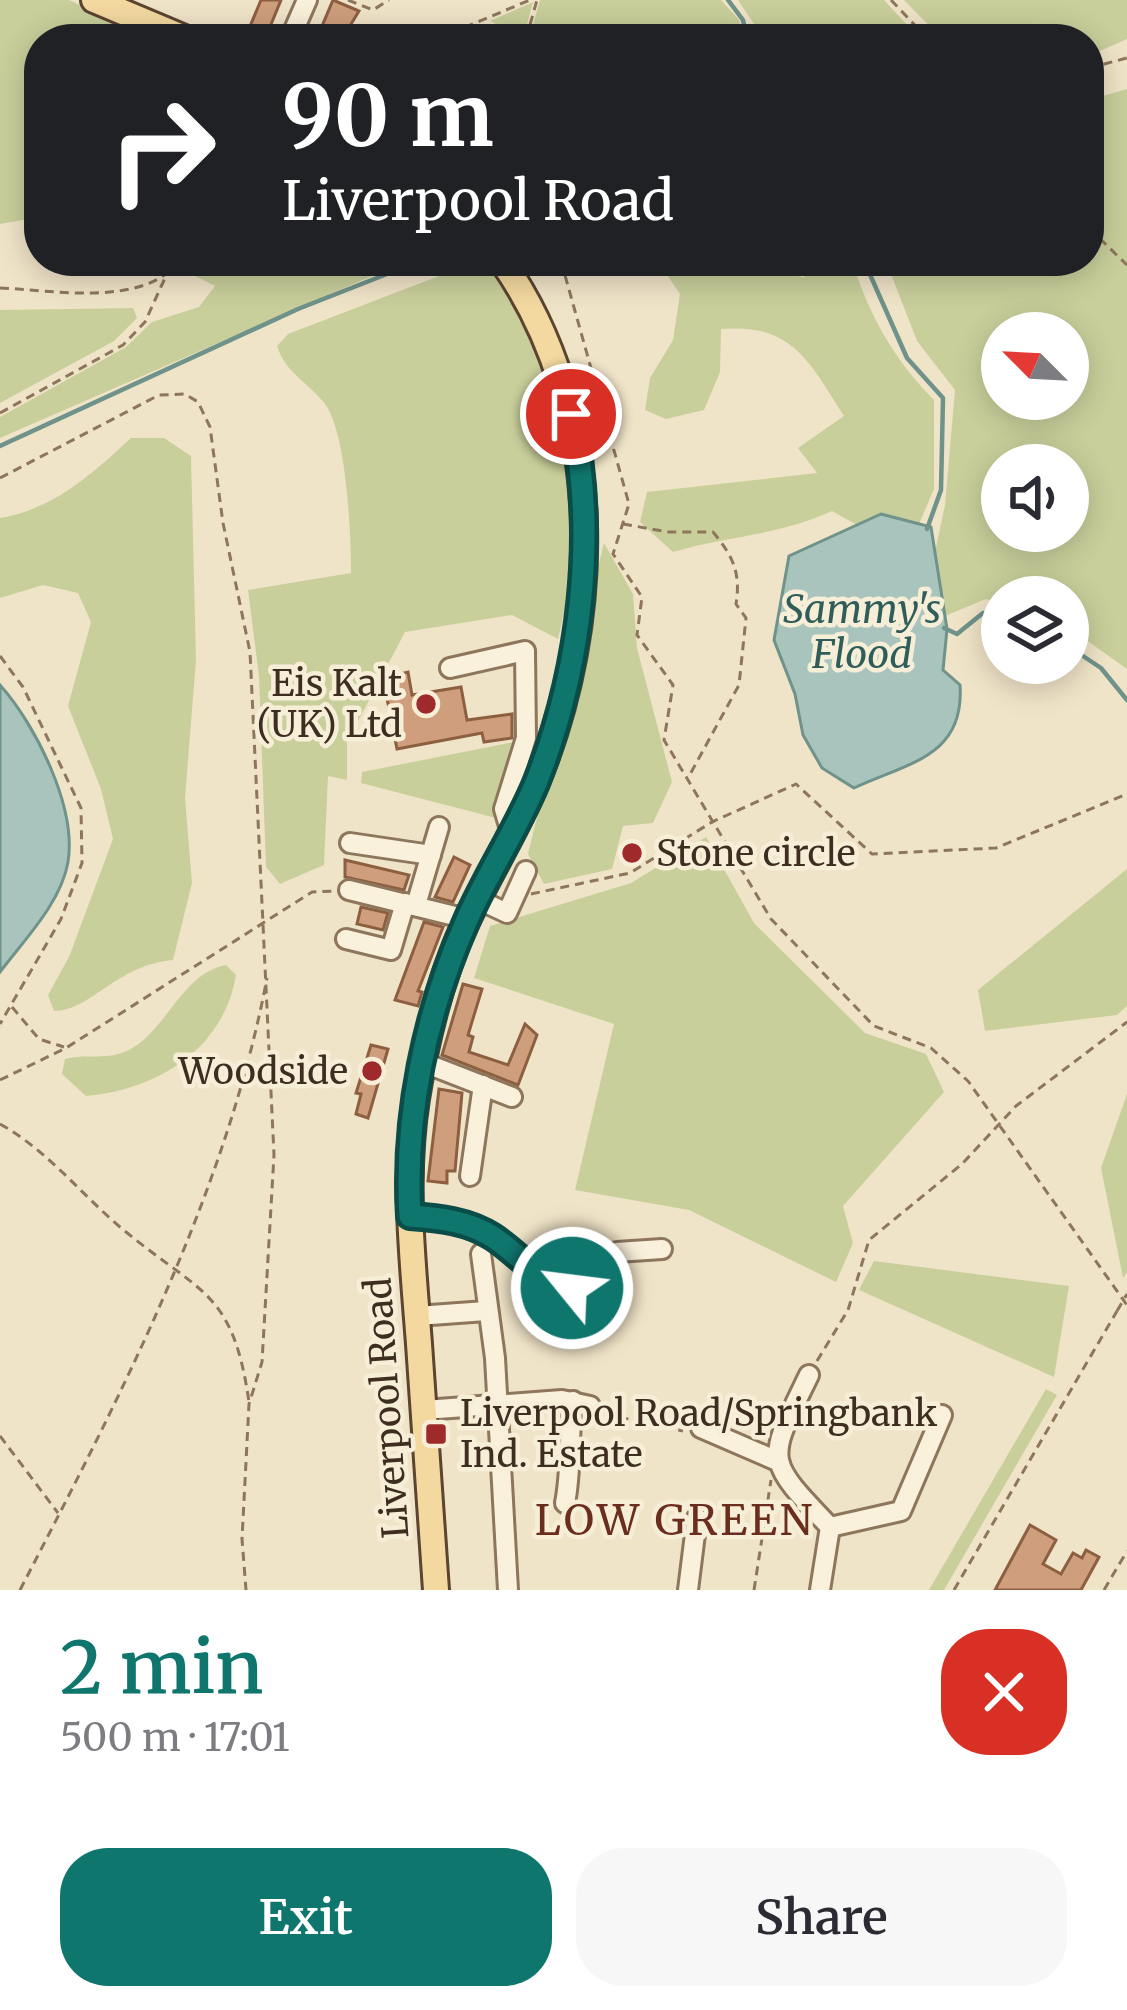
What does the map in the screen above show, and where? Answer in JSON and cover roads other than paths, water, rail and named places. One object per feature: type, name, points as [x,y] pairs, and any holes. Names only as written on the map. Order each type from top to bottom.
[{"type":"main road","points":[[94,0],[151,24]]},
{"type":"main road","name":"Liverpool Road","points":[[436,1590],[410,1216],[410,1139],[422,1062],[472,909],[540,772],[562,701],[581,572],[584,499],[574,429],[553,356],[510,276]]},
{"type":"street","points":[[450,668],[525,651],[526,738],[504,808],[512,833]]},
{"type":"street","points":[[346,939],[392,950],[439,827]]},
{"type":"street","points":[[350,843],[431,855]]},
{"type":"street","points":[[349,890],[410,904],[507,913],[522,880]]},
{"type":"street","points":[[422,1062],[512,1096]]},
{"type":"street","points":[[470,1176],[483,1085]]},
{"type":"street","points":[[410,1216],[466,1224],[494,1238],[550,1284],[572,1288],[617,1252],[662,1249]]},
{"type":"street","points":[[482,1253],[508,1590]]},
{"type":"street","points":[[417,1316],[485,1312]]},
{"type":"street","points":[[808,1375],[780,1434],[775,1460],[782,1477],[830,1527]]},
{"type":"street","points":[[424,1411],[497,1404],[581,1404],[569,1433],[574,1459],[565,1503]]},
{"type":"street","points":[[830,1527],[901,1511],[942,1415]]},
{"type":"street","points":[[701,1428],[775,1460]]},
{"type":"street","points":[[688,1590],[699,1514]]},
{"type":"street","points":[[820,1590],[830,1527]]},
{"type":"water","name":"Sammy's Flood","points":[[881,514],[931,527],[947,629],[943,670],[960,685],[959,709],[943,743],[929,754],[854,788],[822,768],[803,735],[795,694],[774,640],[789,556]]},
{"type":"water","points":[[0,685],[27,721],[50,768],[69,840],[58,892],[0,972]]},
{"type":"waterway","points":[[728,0],[744,24]]},
{"type":"waterway","points":[[0,446],[298,309],[382,276]]},
{"type":"waterway","points":[[871,276],[907,358],[943,398],[941,490],[927,529]]},
{"type":"waterway","points":[[944,628],[957,634],[981,615]]},
{"type":"waterway","points":[[1089,660],[1127,700]]},
{"type":"place","name":"Eis Kalt (UK) Ltd","points":[[426,704]]},
{"type":"place","name":"Stone circle","points":[[632,853]]},
{"type":"place","name":"Woodside","points":[[372,1071]]},
{"type":"place","name":"Liverpool Road/Springbank Ind. Estate","points":[[436,1434]]},
{"type":"district","name":"LOW GREEN","points":[[675,1520]]}]
